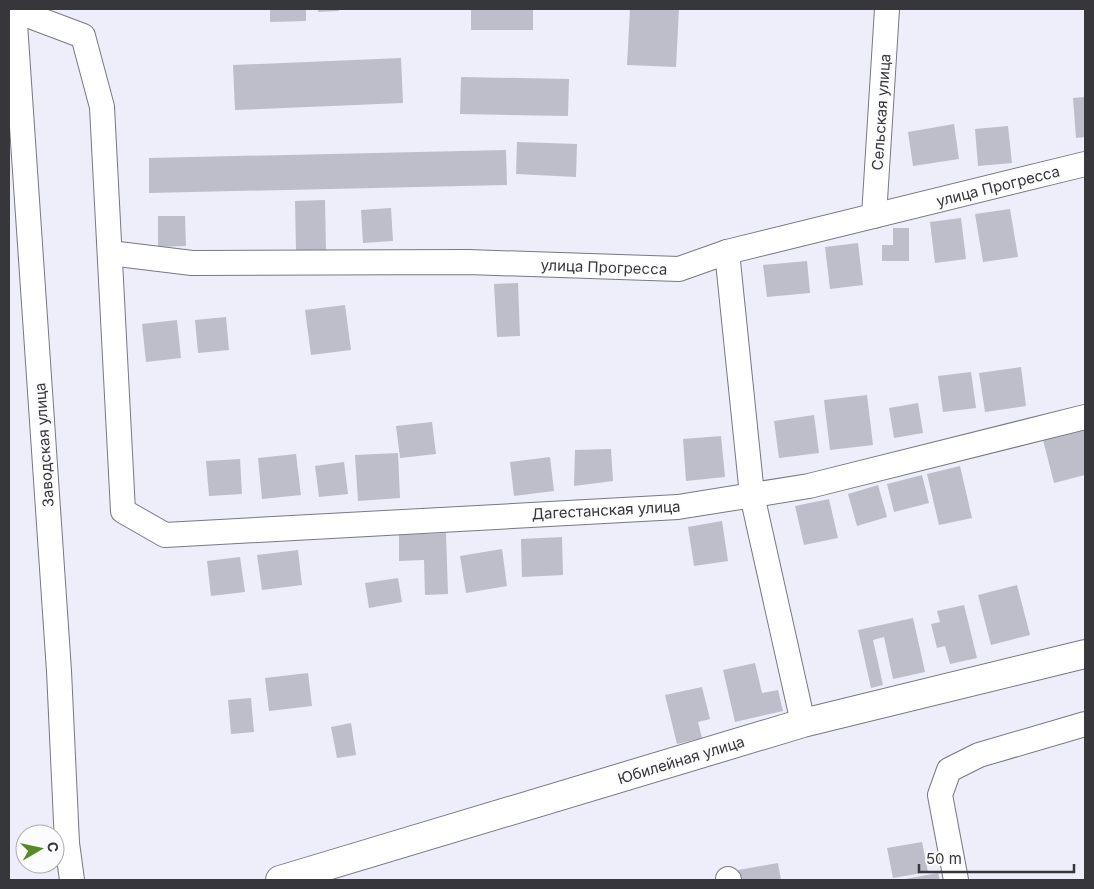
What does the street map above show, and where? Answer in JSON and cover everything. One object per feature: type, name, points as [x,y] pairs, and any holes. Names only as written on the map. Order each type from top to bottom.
[{"type":"street","name":"Сельская улица","points":[[874,216],[887,9]]},
{"type":"street","points":[[14,10],[83,36],[102,107],[110,253]]},
{"type":"street","name":"Заводская улица","points":[[14,10],[59,671],[66,843],[72,880]]},
{"type":"street","name":"улица Прогресса","points":[[110,253],[192,263],[468,262],[679,269],[727,252],[1085,164]]},
{"type":"street","points":[[727,252],[752,495],[803,724]]},
{"type":"street","name":"Дагестанская улица","points":[[110,253],[123,511],[165,535],[678,507],[809,486],[1085,417]]},
{"type":"street","name":"Юбилейная улица","points":[[280,880],[803,724],[1085,654]]},
{"type":"street","points":[[956,880],[940,795],[948,770],[979,755],[1085,724]]},
{"type":"building","points":[[270,9],[306,9],[306,21],[270,22]]},
{"type":"building","points":[[318,9],[339,9],[339,11],[318,12]]},
{"type":"building","points":[[471,9],[533,9],[533,30],[471,30]]},
{"type":"building","points":[[630,9],[679,9],[676,67],[627,65]]},
{"type":"building","points":[[401,58],[403,103],[235,110],[233,65]]},
{"type":"building","points":[[461,77],[569,79],[568,116],[460,114]]},
{"type":"building","points":[[1085,97],[1085,137],[1076,138],[1073,98]]},
{"type":"building","points":[[954,124],[959,159],[913,166],[908,132]]},
{"type":"building","points":[[1008,126],[1012,163],[978,166],[975,129]]},
{"type":"building","points":[[517,142],[577,144],[576,177],[516,174]]},
{"type":"building","points":[[506,150],[507,185],[149,193],[149,158]]},
{"type":"building","points":[[325,200],[326,250],[296,251],[295,201]]},
{"type":"building","points":[[391,208],[393,241],[363,243],[361,210]]},
{"type":"building","points":[[1010,209],[1018,257],[983,262],[975,214]]},
{"type":"building","points":[[158,216],[185,216],[186,246],[158,247]]},
{"type":"building","points":[[961,218],[966,259],[935,263],[930,222]]},
{"type":"building","points":[[893,228],[909,228],[909,261],[882,261],[882,245],[893,245]]},
{"type":"building","points":[[858,243],[863,285],[830,289],[825,247]]},
{"type":"building","points":[[807,261],[810,293],[767,297],[763,265]]},
{"type":"building","points":[[518,283],[520,336],[497,337],[494,284]]},
{"type":"building","points":[[345,305],[351,350],[311,355],[305,310]]},
{"type":"building","points":[[226,317],[229,350],[198,353],[195,320]]},
{"type":"building","points":[[177,320],[181,358],[146,362],[142,324]]},
{"type":"building","points":[[1021,367],[1026,406],[985,412],[979,373]]},
{"type":"building","points":[[971,372],[976,408],[943,412],[938,376]]},
{"type":"building","points":[[867,395],[873,445],[830,450],[824,400]]},
{"type":"building","points":[[918,403],[923,433],[894,438],[889,408]]},
{"type":"building","points":[[814,415],[819,453],[779,458],[774,421]]},
{"type":"building","points":[[432,422],[436,454],[400,458],[396,426]]},
{"type":"building","points":[[1085,429],[1085,475],[1054,483],[1043,440]]},
{"type":"building","points":[[721,436],[725,477],[686,481],[683,439]]},
{"type":"building","points":[[611,449],[613,481],[574,486],[575,450]]},
{"type":"building","points":[[398,453],[400,498],[358,501],[355,455]]},
{"type":"building","points":[[296,454],[301,495],[262,499],[258,458]]},
{"type":"building","points":[[550,457],[554,491],[514,496],[510,462]]},
{"type":"building","points":[[240,459],[242,494],[209,496],[206,461]]},
{"type":"building","points":[[344,462],[348,494],[319,497],[315,466]]},
{"type":"building","points":[[960,466],[972,518],[939,525],[927,474]]},
{"type":"building","points":[[922,475],[929,503],[894,512],[887,484]]},
{"type":"building","points":[[878,485],[887,517],[857,526],[848,494]]},
{"type":"building","points":[[829,499],[838,538],[804,545],[795,506]]},
{"type":"building","points":[[722,521],[728,561],[694,566],[688,527]]},
{"type":"building","points":[[446,533],[448,594],[425,595],[424,560],[399,561],[399,535]]},
{"type":"building","points":[[562,537],[563,575],[522,577],[521,539]]},
{"type":"building","points":[[502,549],[507,586],[466,593],[460,556]]},
{"type":"building","points":[[298,550],[302,585],[262,590],[257,555]]},
{"type":"building","points":[[240,557],[245,592],[211,596],[207,561]]},
{"type":"building","points":[[398,578],[402,602],[369,608],[365,583]]},
{"type":"building","points":[[1017,585],[1030,635],[991,645],[978,595]]},
{"type":"building","points":[[964,605],[977,658],[950,664],[945,646],[937,648],[931,624],[940,622],[937,611]]},
{"type":"building","points":[[913,618],[925,672],[893,679],[884,637],[873,640],[883,685],[871,688],[858,630]]},
{"type":"building","points":[[755,663],[762,693],[778,690],[783,711],[735,722],[723,670]]},
{"type":"building","points":[[308,673],[312,706],[269,711],[265,678]]},
{"type":"building","points":[[702,687],[710,719],[698,722],[702,738],[677,744],[665,695]]},
{"type":"building","points":[[251,698],[254,732],[231,734],[228,700]]},
{"type":"building","points":[[351,723],[356,755],[337,758],[331,727]]},
{"type":"building","points":[[922,842],[928,872],[893,878],[887,848]]},
{"type":"building","points":[[778,863],[781,880],[740,880],[738,870]]},
{"type":"building","points":[[938,873],[940,880],[905,879]]}]
